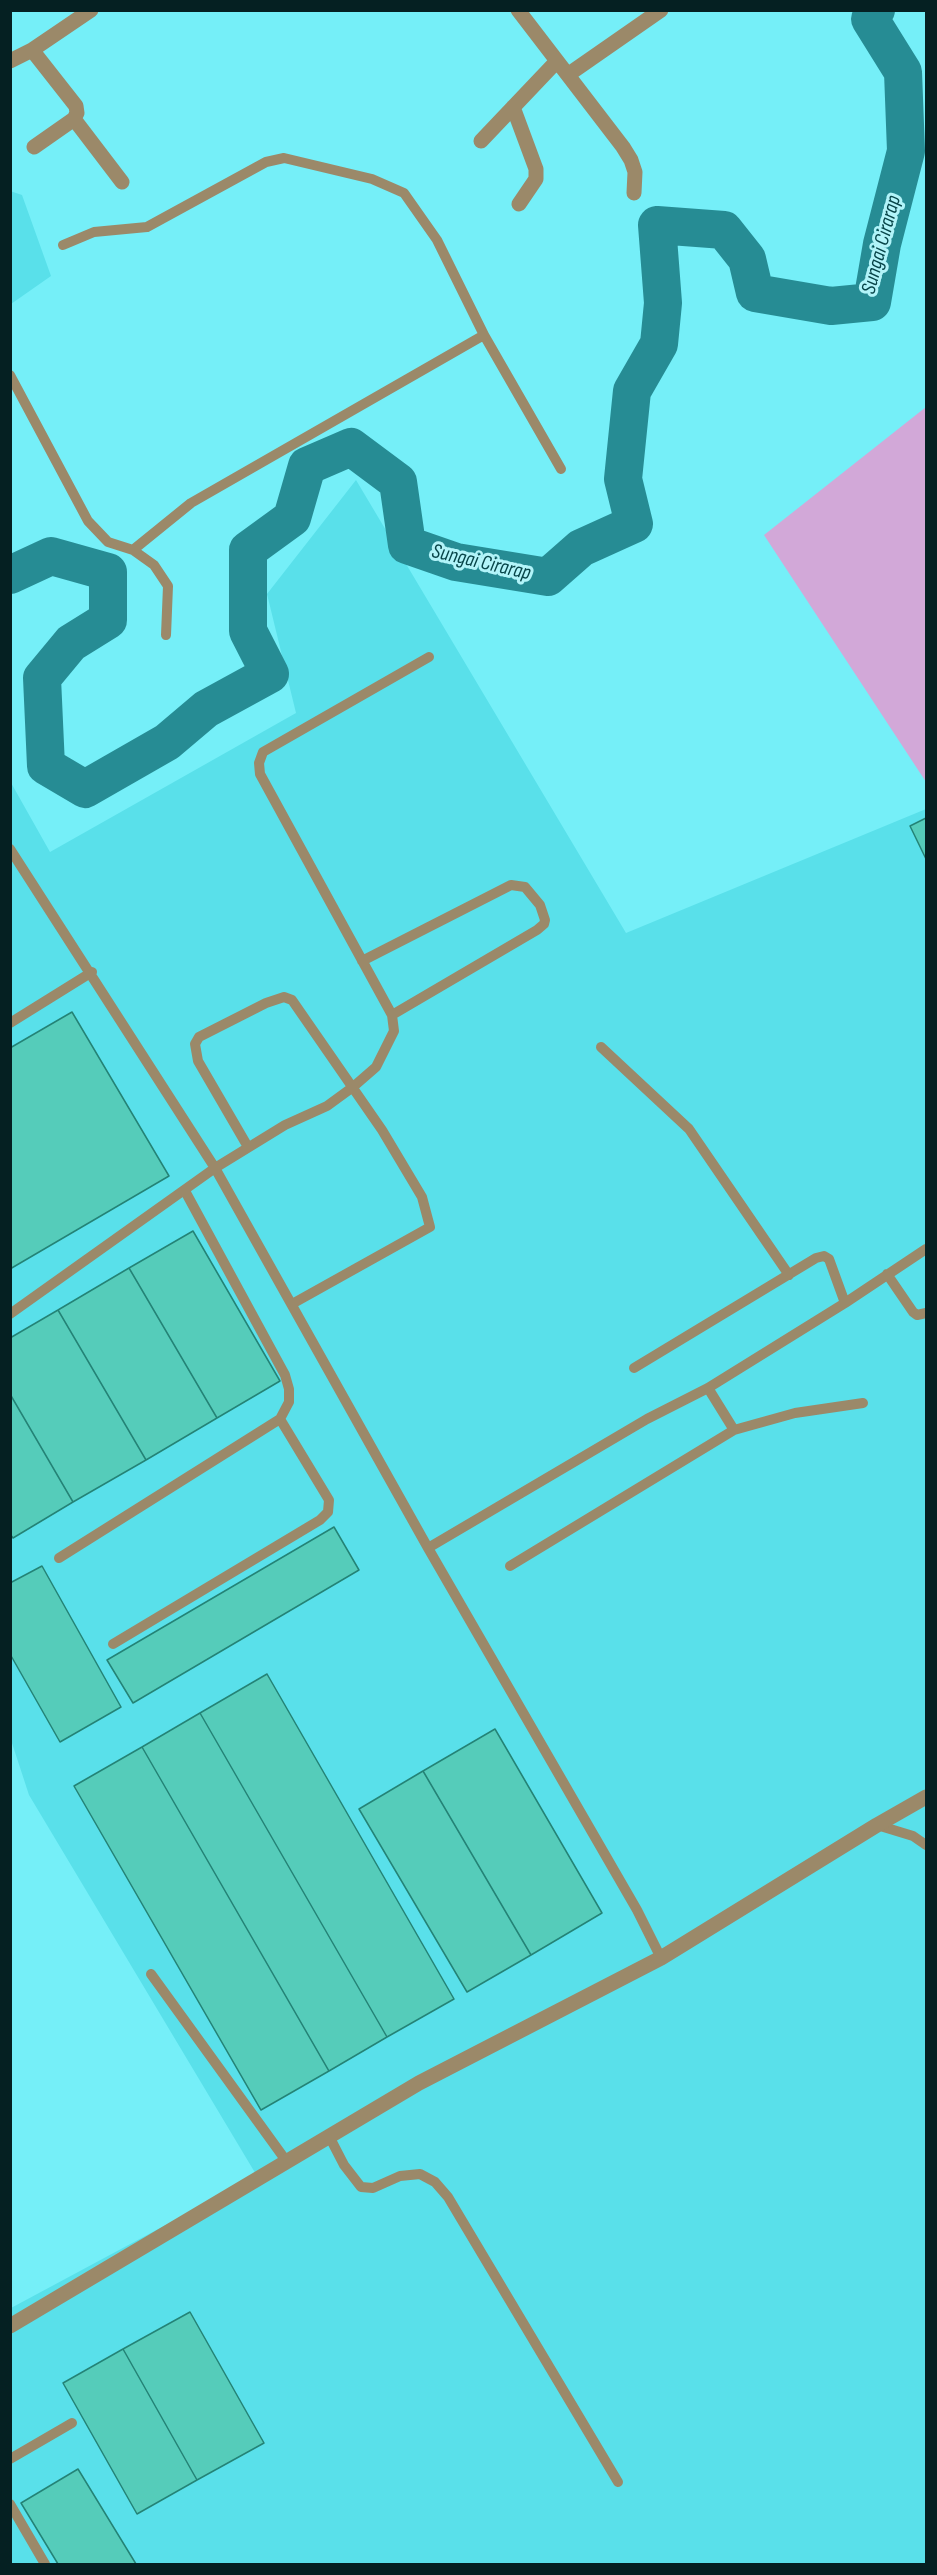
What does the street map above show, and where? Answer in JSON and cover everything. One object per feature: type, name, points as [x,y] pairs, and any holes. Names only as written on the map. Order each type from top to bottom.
[{"type":"street","points":[[10,61],[32,50],[91,10]]},
{"type":"street","points":[[518,10],[569,74],[631,160],[635,172],[634,193]]},
{"type":"street","points":[[569,74],[661,10]]},
{"type":"street","points":[[32,50],[76,106],[77,113],[74,119],[34,147]]},
{"type":"street","points":[[481,141],[557,61]]},
{"type":"street","points":[[513,107],[536,169],[536,179],[519,204]]},
{"type":"street","points":[[74,119],[122,182]]},
{"type":"street","points":[[10,2326],[419,2083],[661,1958],[877,1825],[927,1797]]},
{"type":"lane","points":[[63,245],[94,232],[147,227],[266,162],[284,158],[372,179],[404,193],[437,240],[484,335],[561,469]]},
{"type":"lane","points":[[133,550],[191,503],[484,335]]},
{"type":"lane","points":[[10,375],[88,521],[108,542],[133,550],[154,565],[168,586],[166,635]]},
{"type":"lane","points":[[10,1314],[215,1168],[285,1125],[327,1106],[376,1067],[394,1031],[392,1015],[260,774],[258,763],[263,752],[429,657]]},
{"type":"lane","points":[[10,849],[92,972],[215,1168],[428,1548],[637,1910],[661,1958]]},
{"type":"lane","points":[[362,961],[512,885],[525,887],[540,905],[545,920],[537,930],[392,1015]]},
{"type":"lane","points":[[10,1023],[92,972]]},
{"type":"lane","points":[[248,1147],[198,1061],[195,1044],[199,1037],[266,1003],[284,997],[292,1000],[353,1087],[422,1197],[430,1227],[292,1304]]},
{"type":"lane","points":[[601,1047],[689,1129],[789,1275]]},
{"type":"lane","points":[[59,1558],[280,1419],[289,1402],[285,1375],[185,1191]]},
{"type":"lane","points":[[428,1548],[637,1425],[708,1388],[927,1249]]},
{"type":"lane","points":[[634,1368],[824,1256],[829,1259],[845,1303]]},
{"type":"lane","points":[[887,1274],[913,1312],[917,1315],[927,1312]]},
{"type":"lane","points":[[708,1388],[734,1430]]},
{"type":"lane","points":[[510,1566],[734,1430],[795,1413],[863,1403]]},
{"type":"lane","points":[[113,1644],[320,1520],[328,1512],[329,1500],[280,1419]]},
{"type":"lane","points":[[877,1825],[913,1836],[927,1845]]},
{"type":"lane","points":[[151,1974],[287,2162]]},
{"type":"lane","points":[[329,2136],[344,2165],[361,2187],[374,2188],[400,2176],[420,2174],[435,2182],[448,2197],[618,2482]]},
{"type":"lane","points":[[10,2459],[72,2423]]},
{"type":"lane","points":[[10,2504],[45,2565]]},
{"type":"shaded area","points":[[10,191],[22,195],[51,276],[11,304]]},
{"type":"shaded area","points":[[926,407],[926,782],[764,535]]},
{"type":"shaded area","points":[[356,480],[626,933],[926,809],[926,2564],[11,2564],[11,2308],[257,2176],[29,1795],[11,1740],[10,781],[50,852],[296,713],[267,594]]},
{"type":"building","points":[[926,818],[926,859],[910,826]]},
{"type":"building","points":[[72,1012],[169,1176],[10,1269],[10,1048]]},
{"type":"building","points":[[193,1231],[280,1381],[217,1418],[129,1268]]},
{"type":"building","points":[[129,1268],[217,1418],[146,1460],[58,1310]]},
{"type":"building","points":[[58,1310],[146,1460],[73,1502],[10,1394],[10,1338]]},
{"type":"building","points":[[10,1394],[73,1502],[13,1538],[10,1534]]},
{"type":"building","points":[[334,1527],[359,1570],[133,1703],[107,1660]]},
{"type":"building","points":[[42,1566],[121,1707],[60,1742],[10,1654],[10,1583]]},
{"type":"building","points":[[267,1674],[454,1999],[387,2037],[200,1713]]},
{"type":"building","points":[[200,1713],[387,2037],[329,2071],[142,1747]]},
{"type":"building","points":[[495,1729],[602,1913],[531,1955],[423,1771]]},
{"type":"building","points":[[142,1747],[329,2071],[261,2110],[74,1786]]},
{"type":"building","points":[[423,1771],[531,1955],[467,1992],[359,1809]]},
{"type":"building","points":[[190,2312],[264,2443],[197,2480],[123,2349]]},
{"type":"building","points":[[123,2349],[197,2480],[137,2514],[63,2383]]},
{"type":"building","points":[[78,2469],[136,2564],[58,2564],[21,2503]]},
{"type":"waterway","name":"Sungai Cirarap","points":[[10,575],[51,556],[108,572],[108,620],[71,643],[42,678],[46,766],[85,789],[167,742],[206,709],[270,674],[248,631],[248,550],[292,518],[307,466],[351,447],[398,482],[407,545],[456,562],[548,577],[581,548],[634,524],[623,479],[632,391],[659,344],[663,303],[657,225],[724,230],[747,259],[755,293],[831,306],[872,302],[882,244],[906,151],[903,72],[870,19],[876,10]]}]
